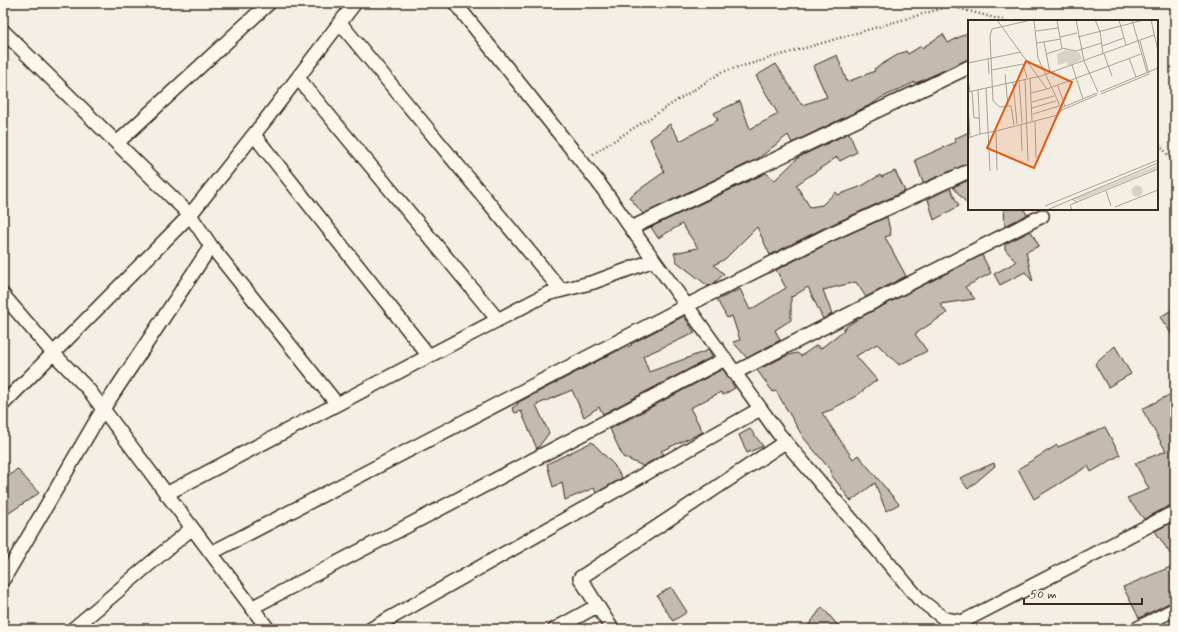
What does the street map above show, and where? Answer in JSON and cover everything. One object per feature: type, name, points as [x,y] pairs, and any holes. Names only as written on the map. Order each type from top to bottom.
[{"type":"street","points":[[117,143],[268,3]]},
{"type":"street","points":[[3,404],[190,215],[254,135],[355,3]]},
{"type":"street","points":[[455,3],[581,161],[785,442],[919,599],[948,624],[962,622],[1175,512]]},
{"type":"street","points":[[340,23],[561,290]]},
{"type":"street","points":[[3,31],[190,215],[211,246],[337,404]]},
{"type":"street","points":[[631,228],[968,67]]},
{"type":"street","points":[[298,78],[498,320]]},
{"type":"street","points":[[254,135],[429,356]]},
{"type":"street","points":[[211,553],[686,306],[826,236],[968,171]]},
{"type":"street","points":[[734,373],[1042,216]]},
{"type":"street","points":[[3,580],[103,409],[211,246]]},
{"type":"street","points":[[166,494],[547,294],[594,282],[654,260]]},
{"type":"street","points":[[5,302],[88,389],[268,629]]},
{"type":"street","points":[[253,607],[725,359]]},
{"type":"street","points":[[371,629],[760,409]]},
{"type":"street","points":[[612,629],[580,578],[785,442]]},
{"type":"street","points":[[73,629],[192,528]]},
{"type":"street","points":[[555,629],[597,606]]},
{"type":"street","points":[[1136,629],[1175,609]]},
{"type":"path","points":[[581,161],[722,72],[950,6],[1002,20]]},
{"type":"path","points":[[1158,142],[1175,164]]},
{"type":"building","points":[[968,33],[968,59],[879,99],[874,103],[792,143],[788,135],[759,158],[643,214],[629,197],[664,172],[650,139],[670,124],[680,141],[718,120],[714,113],[740,101],[750,129],[778,114],[756,76],[776,64],[802,105],[827,97],[813,66],[837,55],[847,82],[875,71],[874,69],[899,54],[906,51],[908,54],[921,46],[922,48],[943,34],[948,43]]},
{"type":"building","points":[[968,132],[968,163],[923,183],[915,160],[956,142],[954,139]]},
{"type":"building","points":[[849,133],[857,152],[840,161],[837,157],[796,185],[810,207],[822,205],[836,192],[838,195],[862,186],[880,175],[881,177],[895,171],[905,191],[822,229],[770,255],[757,227],[725,259],[714,265],[724,274],[713,284],[708,286],[677,262],[674,253],[698,248],[682,224],[658,238],[651,227],[766,173],[775,180],[799,157]]},
{"type":"building","points":[[968,180],[968,205],[953,187]]},
{"type":"building","points":[[950,188],[959,206],[934,220],[928,199]]},
{"type":"building","points":[[1004,210],[1024,210],[1027,215],[1005,226]]},
{"type":"building","points":[[887,217],[891,235],[885,237],[906,276],[866,297],[856,282],[823,290],[832,314],[823,319],[808,287],[792,297],[791,296],[791,320],[775,330],[780,340],[747,358],[733,342],[740,340],[732,316],[727,318],[717,300],[740,289],[750,310],[786,288],[776,270],[829,243]]},
{"type":"building","points":[[1031,231],[1039,246],[1026,252],[1033,282],[1025,272],[1000,285],[994,274],[1016,262],[1005,249],[1005,244]]},
{"type":"building","points":[[982,255],[991,273],[965,287],[975,299],[940,304],[947,313],[915,334],[927,351],[899,365],[877,344],[856,356],[877,380],[856,396],[834,409],[822,413],[853,459],[858,455],[899,504],[886,511],[875,483],[851,501],[830,473],[832,472],[803,437],[776,391],[773,392],[757,370],[788,355],[797,353],[801,356],[817,345],[820,349],[844,330],[843,329],[859,318]]},
{"type":"building","points":[[1175,308],[1175,339],[1160,317]]},
{"type":"building","points":[[684,316],[695,333],[643,356],[649,372],[709,350],[712,357],[603,414],[599,407],[584,417],[572,390],[536,405],[549,433],[537,449],[521,411],[515,413],[512,408],[518,404],[517,403],[615,352],[632,345],[631,344]]},
{"type":"building","points":[[1115,346],[1131,374],[1108,387],[1095,364]]},
{"type":"building","points":[[723,369],[735,388],[723,395],[721,392],[690,408],[703,432],[661,451],[664,454],[643,466],[623,457],[610,429]]},
{"type":"building","points":[[1175,392],[1175,504],[1144,519],[1127,498],[1149,489],[1135,463],[1166,451],[1142,409]]},
{"type":"building","points":[[1105,427],[1120,455],[1091,472],[1088,466],[1034,499],[1018,469],[1057,445],[1058,447]]},
{"type":"building","points":[[750,429],[763,446],[747,453],[739,435]]},
{"type":"building","points":[[592,442],[614,465],[622,478],[596,493],[594,488],[565,500],[562,482],[553,487],[547,464]]},
{"type":"building","points":[[994,463],[995,466],[968,489],[960,478]]},
{"type":"building","points":[[17,469],[39,493],[9,513],[3,506],[3,481]]},
{"type":"building","points":[[1175,521],[1175,561],[1155,531]]},
{"type":"building","points":[[1175,565],[1175,600],[1139,618],[1123,587]]},
{"type":"building","points":[[671,587],[687,612],[673,621],[657,596]]},
{"type":"building","points":[[822,607],[841,629],[806,629]]}]
